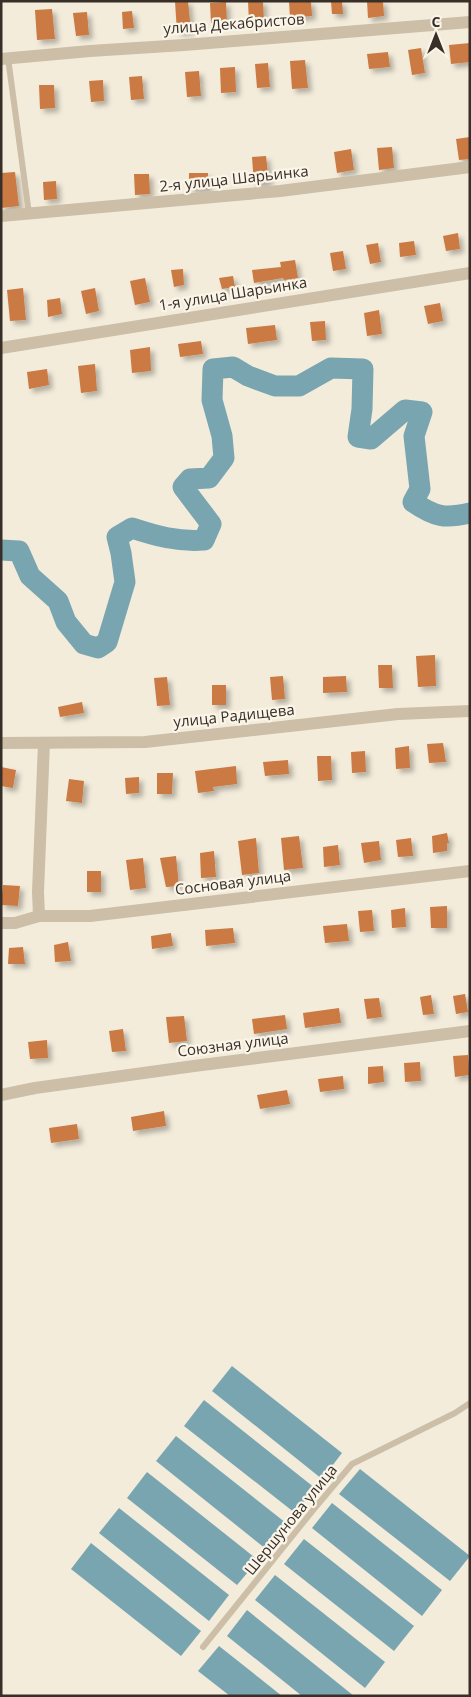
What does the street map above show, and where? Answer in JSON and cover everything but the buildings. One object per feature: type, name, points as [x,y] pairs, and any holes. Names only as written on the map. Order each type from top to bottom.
[{"type":"street","name":"улица Декабристов","points":[[5,59],[470,22]]},
{"type":"street","name":"2-я улица Шарьинка","points":[[1,216],[90,210],[280,192],[470,168]]},
{"type":"street","name":"1-я улица Шарьинка","points":[[1,348],[470,273]]},
{"type":"street","name":"улица Радищева","points":[[1,743],[145,742],[398,714],[470,711]]},
{"type":"street","points":[[39,916],[38,892],[44,743]]},
{"type":"street","name":"Сосновая улица","points":[[1,923],[15,923],[39,916],[90,916],[470,871]]},
{"type":"street","name":"Союзная улица","points":[[1,1095],[35,1088],[194,1066],[470,1031]]},
{"type":"lane","points":[[5,59],[29,214]]},
{"type":"lane","name":"Шершунова улица","points":[[203,1647],[314,1508],[352,1464],[456,1413],[470,1403]]},
{"type":"water","points":[[232,1366],[342,1453],[322,1479],[212,1391]]},
{"type":"water","points":[[204,1400],[315,1488],[295,1513],[184,1426]]},
{"type":"water","points":[[176,1436],[286,1523],[266,1549],[156,1461]]},
{"type":"water","points":[[360,1469],[470,1556],[450,1581],[339,1494]]},
{"type":"water","points":[[147,1472],[258,1560],[237,1585],[127,1498]]},
{"type":"water","points":[[332,1503],[442,1590],[422,1616],[312,1528]]},
{"type":"water","points":[[119,1508],[229,1595],[209,1621],[99,1533]]},
{"type":"water","points":[[304,1539],[414,1626],[394,1651],[284,1564]]},
{"type":"water","points":[[91,1543],[201,1631],[181,1656],[71,1569]]},
{"type":"water","points":[[275,1575],[385,1662],[365,1688],[255,1600]]},
{"type":"water","points":[[247,1610],[354,1696],[302,1696],[227,1636]]},
{"type":"water","points":[[219,1646],[282,1696],[230,1696],[198,1671]]},
{"type":"waterway","points":[[1,550],[19,551],[30,576],[58,601],[66,622],[84,644],[98,648],[107,642],[125,582],[117,537],[132,528],[167,538],[204,540],[211,524],[183,487],[190,479],[209,478],[224,458],[222,436],[212,400],[213,369],[233,367],[248,376],[275,386],[299,386],[331,368],[363,369],[362,409],[358,437],[371,439],[405,410],[422,412],[414,436],[420,489],[413,502],[434,514],[454,516],[470,513]]}]
